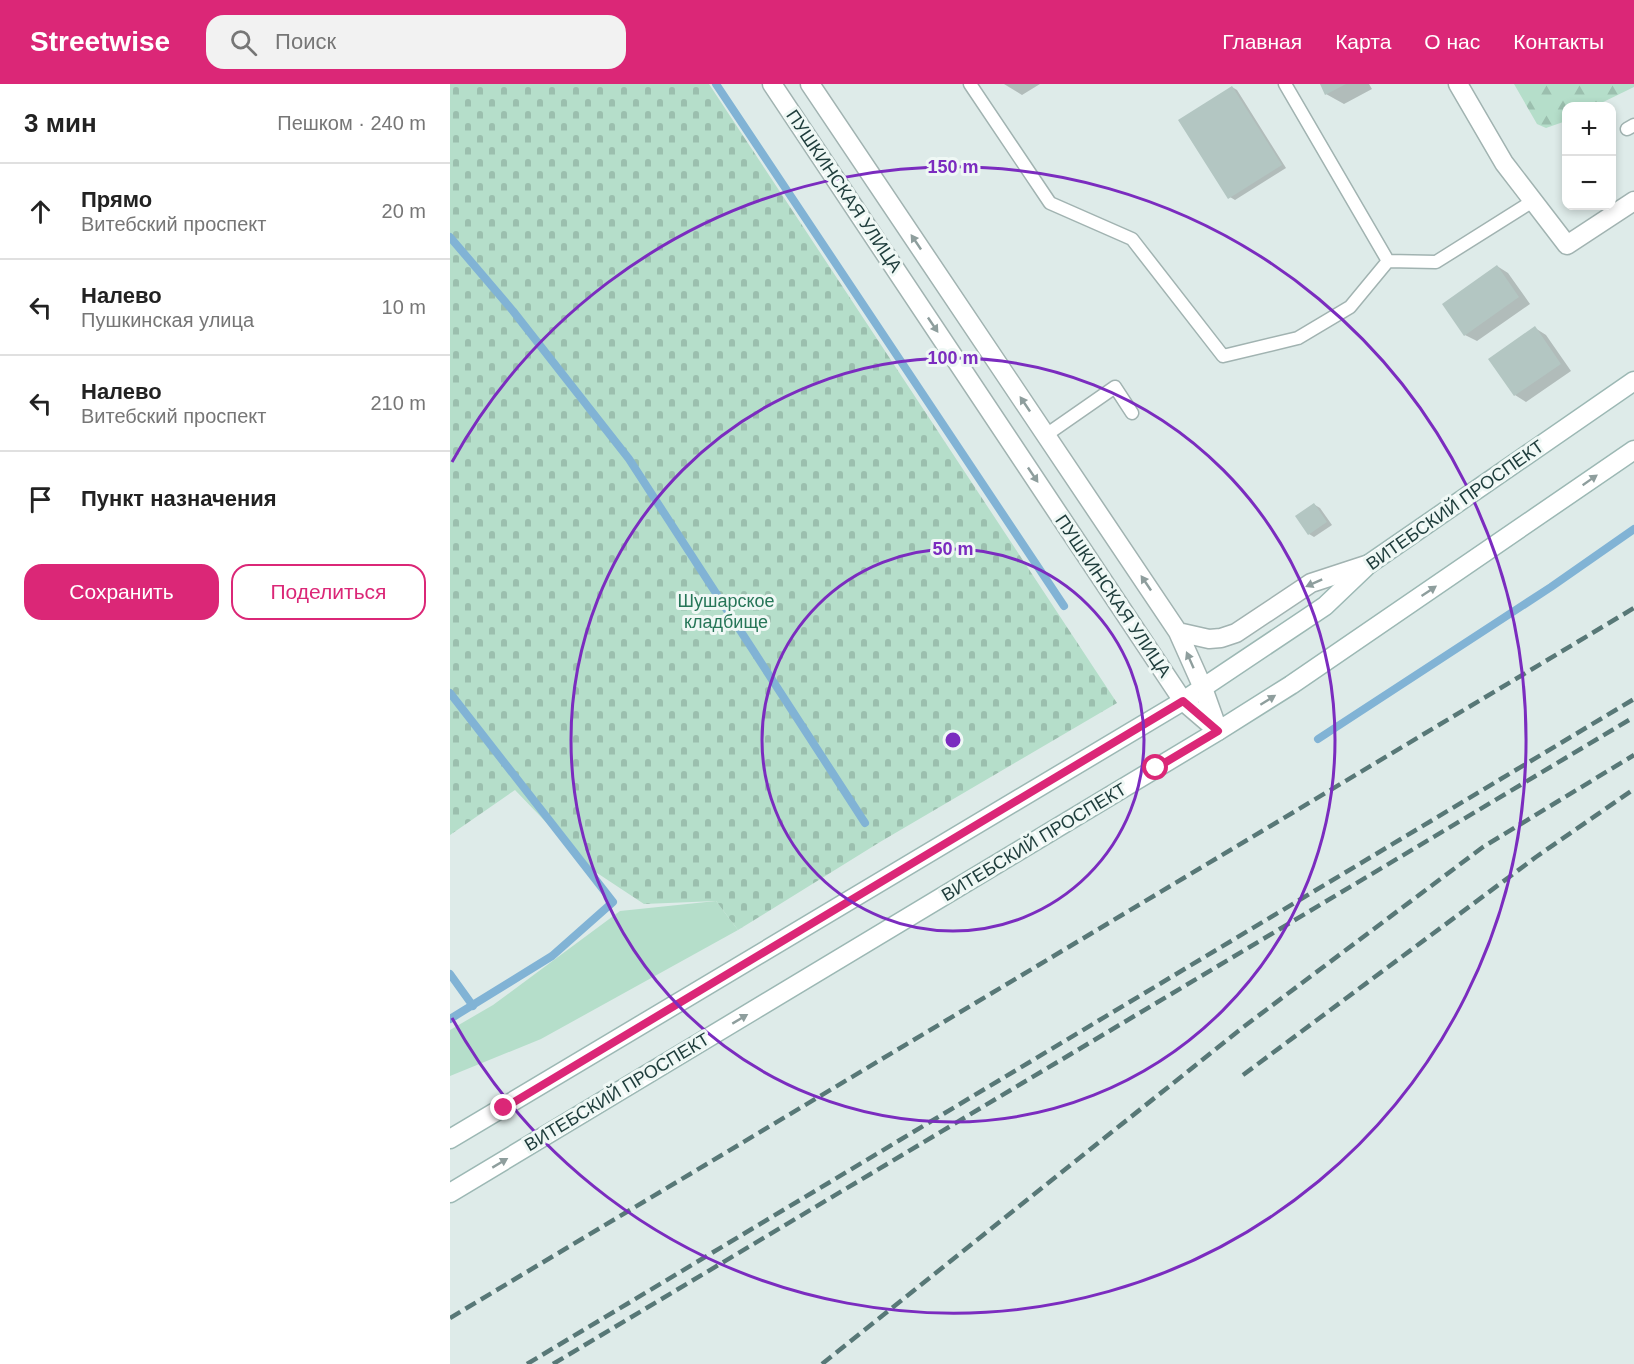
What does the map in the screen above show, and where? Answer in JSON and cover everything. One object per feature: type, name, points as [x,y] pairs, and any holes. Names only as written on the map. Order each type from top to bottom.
[{"type":"main road","name":"ПУШКИНСКАЯ УЛИЦА","points":[[772,84],[1183,701],[1218,731]]},
{"type":"main road","name":"ПУШКИНСКАЯ УЛИЦА","points":[[810,84],[1178,632],[1203,688],[1218,731]]},
{"type":"main road","points":[[1458,84],[1504,163],[1567,245],[1634,201]]},
{"type":"main road","name":"ВИТЕБСКИЙ ПРОСПЕКТ","points":[[450,1139],[1183,701],[1325,606],[1369,564],[1634,381]]},
{"type":"main road","name":"ВИТЕБСКИЙ ПРОСПЕКТ","points":[[450,1193],[1218,731],[1291,685],[1634,450]]},
{"type":"main road","points":[[1178,632],[1209,639],[1228,635],[1251,623],[1311,583],[1369,564]]},
{"type":"lane","points":[[970,84],[1050,203],[1132,239],[1223,356],[1298,338],[1350,307],[1388,261]]},
{"type":"lane","points":[[1285,84],[1388,261]]},
{"type":"lane","points":[[1388,261],[1436,262],[1533,201]]},
{"type":"lane","points":[[1046,435],[1115,387],[1132,413]]},
{"type":"green space","name":"Шушарское кладбище","points":[[450,84],[709,84],[1117,703],[880,842],[738,930],[716,901],[644,904],[591,869],[515,790],[450,835]]},
{"type":"green space","points":[[1514,84],[1634,84],[1634,87],[1603,102],[1562,102],[1562,122],[1546,128],[1537,124]]},
{"type":"green space","points":[[716,901],[738,930],[541,1039],[450,1076],[450,1030],[493,1005],[620,911]]},
{"type":"building","points":[[1320,84],[1346,84],[1325,95]]},
{"type":"building","points":[[1232,86],[1282,165],[1228,199],[1178,120]]},
{"type":"building","points":[[1497,265],[1519,297],[1464,336],[1442,304]]},
{"type":"building","points":[[1535,326],[1561,364],[1514,396],[1488,359]]},
{"type":"building","points":[[1314,503],[1327,522],[1308,535],[1295,516]]},
{"type":"waterway","points":[[716,84],[1064,606]]},
{"type":"waterway","points":[[450,237],[513,311],[629,459],[865,823]]},
{"type":"waterway","points":[[1318,739],[1551,587],[1634,529]]},
{"type":"waterway","points":[[450,693],[613,902],[552,956],[450,1019]]},
{"type":"waterway","points":[[450,974],[473,1006]]},
{"type":"railway","points":[[450,1318],[1634,608]]},
{"type":"railway","points":[[527,1364],[1634,699]]},
{"type":"railway","points":[[553,1364],[1634,717]]},
{"type":"railway","points":[[822,1364],[1242,1028],[1483,847],[1634,755]]},
{"type":"railway","points":[[1243,1075],[1536,857],[1634,789]]},
{"type":"route","points":[[504,1108],[1183,701],[1218,731],[1156,768]]}]
